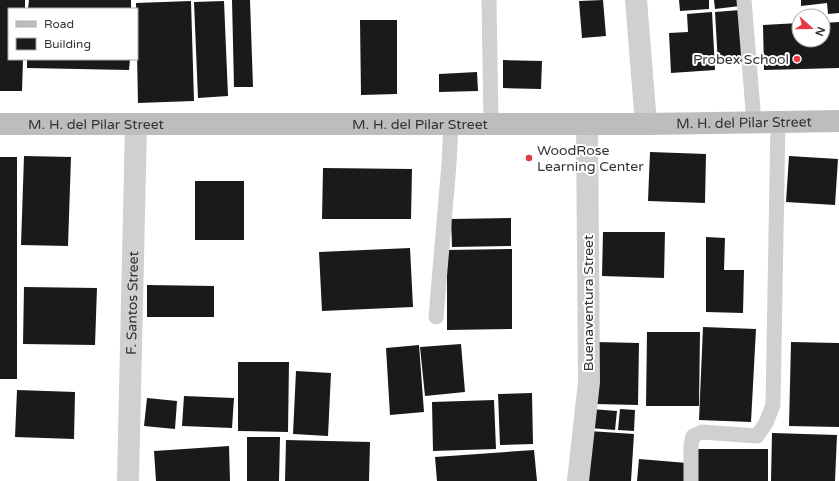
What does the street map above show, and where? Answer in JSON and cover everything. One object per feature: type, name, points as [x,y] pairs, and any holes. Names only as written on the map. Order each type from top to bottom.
[{"type":"main road","name":"M. H. del Pilar Street","points":[[0,124],[646,124],[839,121]]},
{"type":"street","points":[[636,0],[646,124]]},
{"type":"street","name":"F. Santos Street","points":[[128,481],[136,124]]},
{"type":"street","name":"Buenaventura Street","points":[[578,481],[589,382],[588,124]]},
{"type":"lane","points":[[489,0],[491,123]]},
{"type":"lane","points":[[744,0],[754,122]]},
{"type":"lane","points":[[691,481],[691,444],[693,436],[702,432],[757,436],[766,423],[773,405],[778,122]]},
{"type":"lane","points":[[436,317],[449,164],[450,123]]},
{"type":"building","points":[[0,0],[25,0],[25,8],[8,8],[8,60],[23,60],[22,91],[0,91]]},
{"type":"building","points":[[29,0],[131,0],[131,8],[28,8]]},
{"type":"building","points":[[232,0],[250,0],[253,87],[234,87]]},
{"type":"building","points":[[603,0],[606,36],[582,38],[579,1]]},
{"type":"building","points":[[679,0],[709,0],[709,9],[680,11]]},
{"type":"building","points":[[714,0],[739,0],[740,6],[715,9]]},
{"type":"building","points":[[801,0],[839,0],[839,13],[831,14],[831,8],[827,8],[827,3],[801,6]]},
{"type":"building","points":[[191,1],[194,101],[138,103],[138,8],[136,8],[136,3]]},
{"type":"building","points":[[224,1],[228,96],[198,98],[194,2]]},
{"type":"building","points":[[740,10],[743,62],[718,64],[715,12]]},
{"type":"building","points":[[712,12],[715,70],[671,73],[669,33],[688,32],[687,14]]},
{"type":"building","points":[[360,20],[397,20],[397,94],[361,95]]},
{"type":"building","points":[[831,22],[839,22],[839,68],[764,70],[763,25],[791,23],[791,48],[831,48]]},
{"type":"building","points":[[27,60],[130,60],[129,70],[27,68]]},
{"type":"building","points":[[503,60],[542,61],[541,89],[503,88]]},
{"type":"building","points":[[477,72],[478,91],[439,92],[439,74]]},
{"type":"building","points":[[650,152],[706,154],[705,203],[648,201]]},
{"type":"building","points":[[24,156],[71,157],[68,246],[21,245]]},
{"type":"building","points":[[789,156],[838,159],[835,205],[786,202]]},
{"type":"building","points":[[0,157],[17,157],[17,379],[0,379]]},
{"type":"building","points":[[323,168],[412,169],[411,219],[322,219]]},
{"type":"building","points":[[195,181],[244,181],[244,240],[195,240]]},
{"type":"building","points":[[511,218],[511,246],[452,247],[451,219]]},
{"type":"building","points":[[603,232],[665,232],[664,278],[602,276]]},
{"type":"building","points":[[706,237],[725,238],[724,270],[744,270],[743,313],[706,312]]},
{"type":"building","points":[[410,248],[413,307],[322,311],[319,252]]},
{"type":"building","points":[[512,249],[512,329],[447,330],[447,250]]},
{"type":"building","points":[[147,285],[214,286],[214,317],[147,317]]},
{"type":"building","points":[[24,287],[97,288],[95,345],[23,344]]},
{"type":"building","points":[[703,327],[756,329],[751,422],[699,420]]},
{"type":"building","points":[[647,332],[700,332],[699,406],[646,406]]},
{"type":"building","points":[[595,342],[639,343],[638,405],[594,404]]},
{"type":"building","points":[[791,342],[839,343],[839,427],[789,426]]},
{"type":"building","points":[[461,344],[465,392],[425,396],[420,347]]},
{"type":"building","points":[[419,345],[424,412],[390,415],[386,348]]},
{"type":"building","points":[[238,362],[289,362],[288,432],[238,431]]},
{"type":"building","points":[[296,371],[331,373],[328,436],[293,434]]},
{"type":"building","points":[[17,390],[75,392],[74,439],[15,437]]},
{"type":"building","points":[[532,393],[533,444],[500,445],[498,394]]},
{"type":"building","points":[[184,396],[234,398],[232,428],[182,426]]},
{"type":"building","points":[[147,398],[177,401],[175,429],[144,426]]},
{"type":"building","points":[[494,400],[496,449],[433,451],[432,402]]},
{"type":"building","points":[[591,409],[617,411],[615,430],[590,428]]},
{"type":"building","points":[[620,409],[635,410],[634,431],[618,430]]},
{"type":"building","points":[[589,431],[634,434],[631,481],[586,481]]},
{"type":"building","points":[[772,433],[837,435],[835,481],[771,481]]},
{"type":"building","points":[[247,437],[280,437],[279,481],[247,481]]},
{"type":"building","points":[[286,440],[370,442],[369,481],[285,481]]},
{"type":"building","points":[[229,446],[230,481],[156,481],[154,451]]},
{"type":"building","points":[[698,449],[768,449],[768,481],[698,481]]},
{"type":"building","points":[[534,450],[537,481],[437,481],[435,457]]},
{"type":"building","points":[[639,459],[687,463],[686,481],[637,481]]},
{"type":"place","name":"Probex School","points":[[797,59]]},
{"type":"place","name":"WoodRose Learning Center","points":[[529,158]]}]
